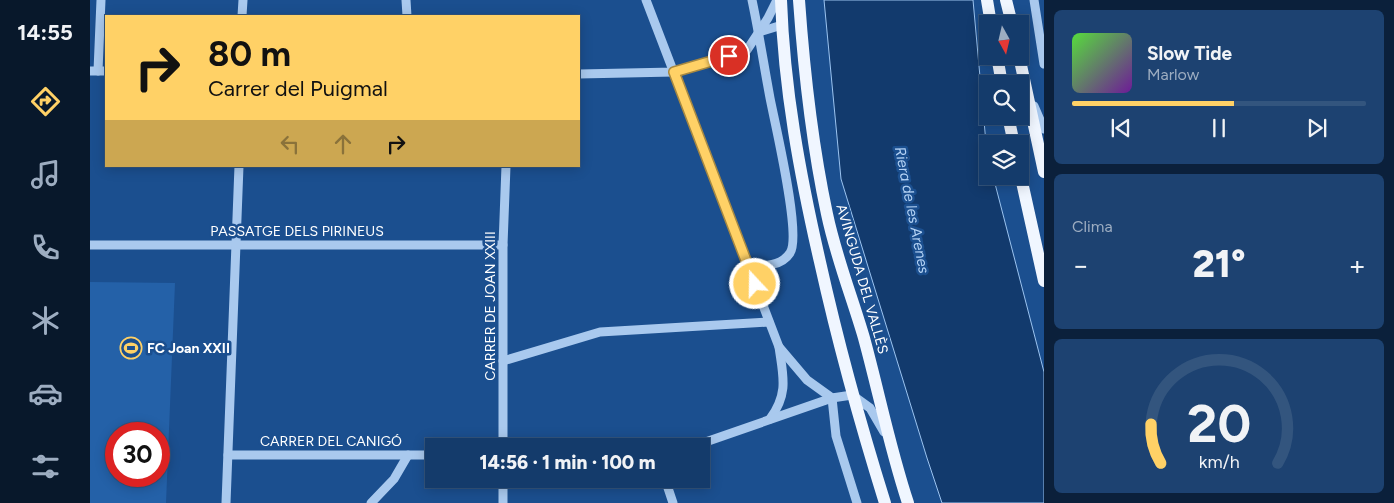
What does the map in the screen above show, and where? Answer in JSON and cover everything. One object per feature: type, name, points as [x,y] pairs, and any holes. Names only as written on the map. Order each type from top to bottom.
[{"type":"main road","points":[[781,0],[786,80],[799,170],[830,308],[852,394],[885,503]]},
{"type":"main road","name":"AVINGUDA DEL VALLÈS","points":[[799,0],[808,93],[827,214],[837,254],[864,339],[908,503]]},
{"type":"main road","points":[[987,0],[990,15]]},
{"type":"main road","points":[[1006,0],[1010,15]]},
{"type":"main road","points":[[1029,102],[1044,172]]},
{"type":"main road","points":[[1022,185],[1044,281]]},
{"type":"street","points":[[98,71],[101,0]]},
{"type":"street","points":[[242,15],[243,0]]},
{"type":"street","points":[[406,0],[407,15]]},
{"type":"street","points":[[646,0],[779,347],[784,380],[782,398],[778,409],[770,419]]},
{"type":"street","points":[[748,266],[770,266],[783,260],[791,253],[794,238],[789,197],[752,0]]},
{"type":"street","points":[[580,74],[674,72],[747,50],[768,18],[777,0]]},
{"type":"street","points":[[1034,0],[1044,64]]},
{"type":"street","points":[[759,32],[782,24]]},
{"type":"street","points":[[1029,95],[1044,129]]},
{"type":"street","points":[[226,503],[239,167]]},
{"type":"street","name":"CARRER DE JOAN XXIII","points":[[503,438],[503,245],[506,167]]},
{"type":"street","points":[[1034,238],[1044,250]]},
{"type":"street","name":"PASSATGE DELS PIRINEUS","points":[[90,245],[503,245]]},
{"type":"street","points":[[503,361],[600,332],[769,322]]},
{"type":"street","points":[[779,347],[808,380],[832,398],[836,436],[857,503]]},
{"type":"street","points":[[710,440],[832,398],[852,394],[870,408],[890,441]]},
{"type":"street","name":"CARRER DEL CANIGÓ","points":[[228,455],[425,455]]},
{"type":"street","points":[[371,503],[394,479],[408,455]]},
{"type":"street","points":[[503,488],[503,503]]},
{"type":"street","points":[[668,488],[673,503]]},
{"type":"shaded area","name":"FC Joan XXII","points":[[90,282],[175,283],[169,422],[105,422],[105,487],[167,487],[166,503],[90,503]]},
{"type":"water","name":"Riera de les Arenes","points":[[824,0],[973,0],[980,75],[979,125],[984,125],[985,135],[979,135],[979,185],[995,185],[1044,372],[1044,503],[942,503],[841,179]]},
{"type":"place","name":"FC Joan XXII","points":[[131,348]]},
{"type":"route","points":[[729,56],[674,72],[755,284]]}]
